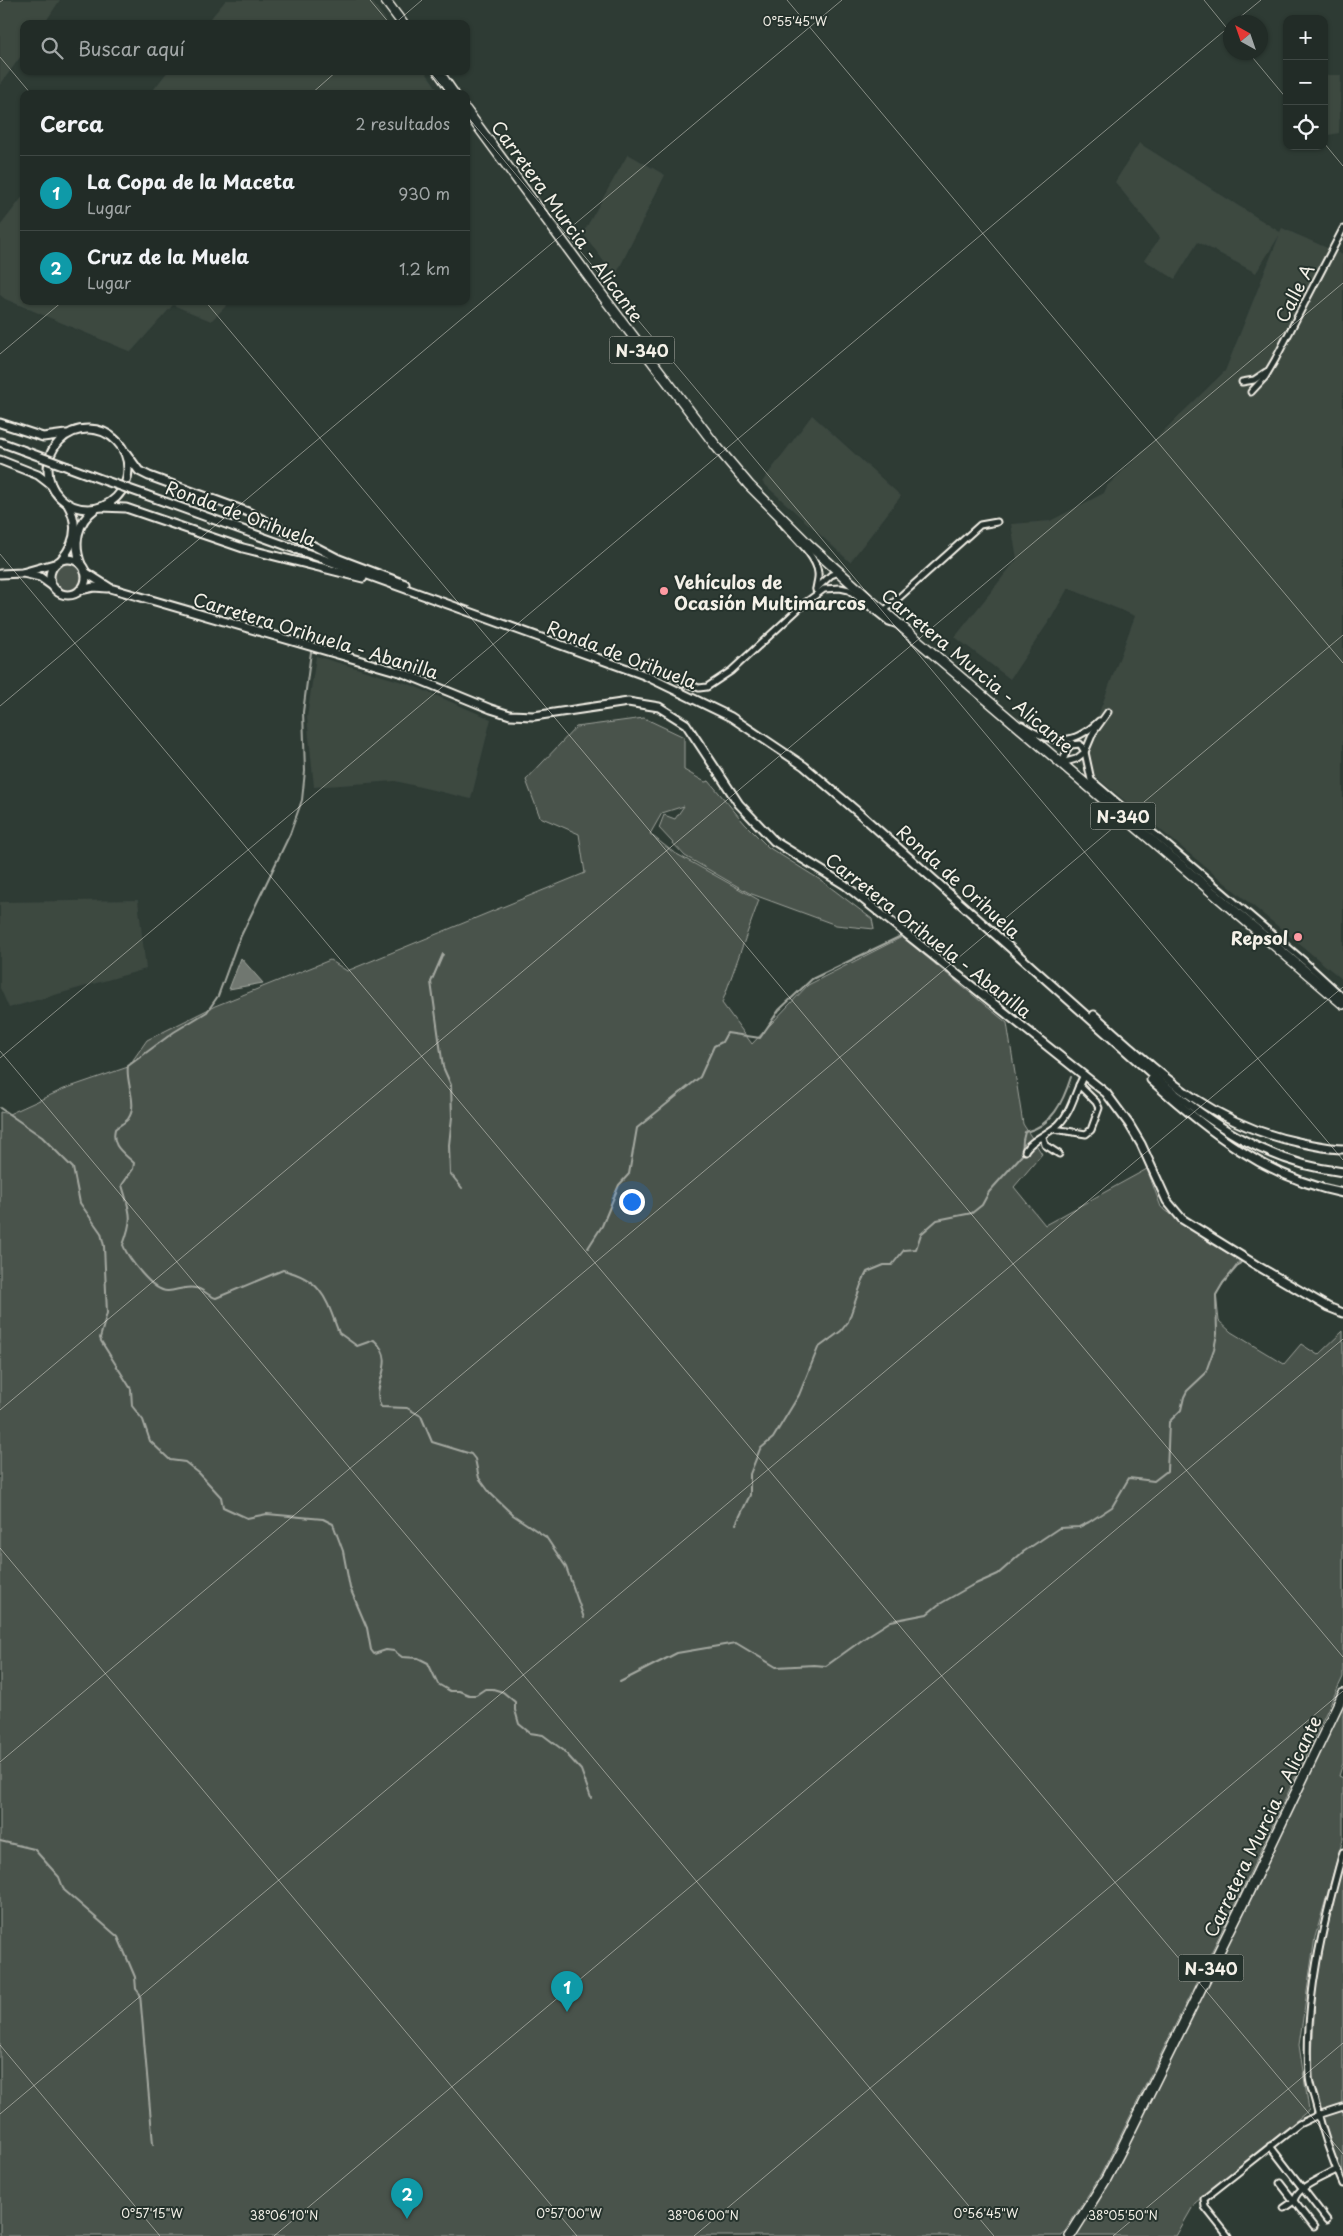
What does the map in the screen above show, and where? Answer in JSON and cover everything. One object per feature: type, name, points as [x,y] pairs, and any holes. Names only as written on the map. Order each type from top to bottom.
[{"type":"highway","points":[[386,0],[400,20]]},
{"type":"highway","points":[[441,75],[451,90]]},
{"type":"highway","name":"Carretera Murcia - Alicante","points":[[470,115],[690,413],[716,446],[763,499],[839,572],[902,627],[1343,1004]]},
{"type":"highway","name":"Carretera Murcia - Alicante","points":[[1070,2236],[1106,2179],[1123,2146],[1245,1899],[1343,1694]]},
{"type":"main road","points":[[0,423],[43,437],[69,434]]},
{"type":"main road","points":[[52,486],[49,477],[50,457],[57,444],[69,434],[79,429],[102,430],[120,444],[139,471],[248,512],[327,554],[416,588],[429,598]]},
{"type":"main road","name":"Ronda de Orihuela","points":[[0,442],[644,675],[689,695],[759,735],[804,766],[1177,1096],[1230,1134],[1262,1150],[1295,1162],[1343,1172]]},
{"type":"main road","points":[[0,460],[38,475],[52,486],[74,514],[72,543],[49,574],[54,590],[64,595],[70,595],[80,590],[85,582],[85,572],[81,565],[77,544],[80,529],[88,514],[98,507],[111,502],[125,485],[128,475],[126,453]]},
{"type":"main road","points":[[67,503],[81,508],[126,508],[243,548],[347,573],[460,613],[473,614]]},
{"type":"main road","points":[[0,574],[22,573],[72,559],[81,565]]},
{"type":"main road","name":"Carretera Orihuela - Abanilla","points":[[85,572],[110,588]]},
{"type":"main road","points":[[22,573],[40,577],[51,585]]},
{"type":"main road","name":"Carretera Orihuela - Abanilla","points":[[80,590],[110,588],[404,673],[510,715],[534,716],[553,714],[628,702],[659,707],[686,724],[739,804],[774,841],[845,885],[1106,1094],[1129,1124],[1141,1144],[1167,1201],[1178,1214],[1193,1227],[1256,1265],[1328,1307],[1343,1313]]},
{"type":"main road","points":[[1039,973],[1054,981],[1172,1084],[1213,1112],[1285,1139],[1343,1149]]},
{"type":"main road","points":[[1098,1026],[1107,1040],[1161,1089],[1190,1115],[1233,1148],[1284,1176],[1308,1185],[1343,1193]]},
{"type":"street","name":"Calle A","points":[[1251,392],[1269,370],[1343,229]]},
{"type":"street","points":[[1242,382],[1254,380],[1269,370]]},
{"type":"street","points":[[763,499],[774,515],[808,551],[818,572],[816,590]]},
{"type":"street","points":[[884,611],[980,525],[997,522]]},
{"type":"street","points":[[805,603],[831,575],[839,572]]},
{"type":"street","points":[[650,662],[683,682],[699,688],[707,686],[731,670],[805,603],[824,589],[840,588],[849,590],[889,622],[902,627]]},
{"type":"street","points":[[999,710],[1030,730],[1048,738],[1065,741],[1080,736]]},
{"type":"street","points":[[1108,712],[1093,733],[1085,752],[1076,759],[1062,763],[1071,744],[1108,712]]},
{"type":"street","points":[[1071,744],[1080,744],[1085,752],[1091,780],[1304,961],[1343,998]]},
{"type":"street","points":[[1025,1151],[1030,1145],[1054,1129],[1064,1118],[1084,1075]]},
{"type":"street","points":[[1054,1129],[1086,1134],[1091,1130],[1099,1108],[1079,1085]]},
{"type":"street","points":[[1043,1137],[1045,1145],[1059,1154]]},
{"type":"street","points":[[1343,1852],[1331,1894],[1313,1978],[1309,2077],[1318,2114],[1336,2170],[1343,2184]]},
{"type":"street","points":[[1228,2236],[1203,2204],[1204,2199],[1299,2124],[1318,2114],[1343,2107]]},
{"type":"street","points":[[1270,2146],[1327,2220]]},
{"type":"street","points":[[1284,2208],[1294,2201],[1295,2197],[1303,2189],[1336,2170]]},
{"type":"street","points":[[1280,2183],[1314,2227]]},
{"type":"shaded area","points":[[0,0],[60,0],[47,20],[20,20],[20,58],[0,85]]},
{"type":"shaded area","points":[[226,0],[371,0],[386,20],[209,20]]},
{"type":"shaded area","points":[[165,75],[428,75],[438,90],[153,90]]},
{"type":"shaded area","points":[[1328,75],[1341,75],[1339,133],[1328,135]]},
{"type":"shaded area","points":[[1139,143],[1280,232],[1282,228],[1343,255],[1343,980],[1080,764],[1135,616],[1068,588],[1052,617],[1010,679],[955,637],[1017,559],[1011,524],[1050,521],[1104,493],[1107,486],[1225,371],[1279,236],[1256,273],[1198,242],[1175,279],[1144,260],[1160,238],[1115,182]]},
{"type":"shaded area","points":[[628,154],[665,175],[615,277],[583,233]]},
{"type":"shaded area","points":[[20,200],[20,305],[173,305],[131,352],[5,299],[0,295],[0,226]]},
{"type":"shaded area","points":[[173,305],[227,305],[211,321]]},
{"type":"shaded area","points":[[812,415],[901,496],[850,562],[762,482]]},
{"type":"shaded area","points":[[68,563],[78,567],[82,577],[78,587],[68,591],[58,587],[54,577],[58,567]]},
{"type":"shaded area","points":[[316,656],[409,684],[491,719],[471,799],[395,781],[314,787],[307,717]]},
{"type":"shaded area","points":[[644,718],[684,737],[684,770],[705,782],[709,781],[745,824],[768,847],[822,881],[872,919],[874,929],[836,925],[749,893],[685,856],[659,828],[664,815],[675,819],[684,806],[662,813],[650,834],[673,852],[759,900],[722,1003],[752,1044],[808,985],[902,937],[1007,1023],[1023,1124],[1042,1154],[1014,1187],[1045,1225],[1147,1169],[1161,1207],[1210,1243],[1240,1260],[1216,1294],[1219,1321],[1231,1332],[1284,1364],[1301,1344],[1318,1355],[1343,1331],[1343,1677],[1239,1896],[1117,2143],[1100,2176],[1062,2236],[0,2236],[0,1112],[9,1114],[64,1089],[128,1067],[147,1040],[215,1006],[330,960],[347,971],[585,873],[579,834],[540,817],[526,780],[576,727]]},
{"type":"shaded area","points":[[138,900],[146,969],[9,1008],[0,988],[0,902]]},
{"type":"shaded area","points":[[241,958],[263,983],[229,989]]},
{"type":"shaded area","points":[[1343,1703],[1343,1763],[1339,1776],[1343,1778],[1343,1839],[1315,1937],[1299,2045],[1309,2110],[1195,2203],[1176,2236],[1075,2236],[1116,2167]]},
{"type":"shaded area","points":[[1343,1865],[1343,2175],[1334,2156],[1311,2079],[1316,1978],[1335,1887]]},
{"type":"waterway","points":[[311,652],[303,712],[305,771],[302,800],[290,834],[237,944],[218,996],[207,1012],[174,1032],[128,1066],[128,1079],[132,1100],[131,1113],[127,1120],[115,1129],[114,1135],[116,1145],[134,1163],[133,1169],[122,1185],[130,1215],[129,1227],[123,1245],[130,1258],[148,1280],[162,1290],[196,1288],[216,1298],[283,1270],[307,1279],[315,1285],[326,1301],[339,1333],[357,1346],[374,1340],[381,1349],[384,1357],[378,1390],[381,1407],[407,1408],[421,1416],[432,1442],[471,1454],[475,1459],[479,1478],[490,1493],[513,1515],[546,1537],[566,1567],[584,1618]]},
{"type":"waterway","points":[[588,1248],[602,1226],[619,1185],[629,1174],[637,1128],[700,1077],[714,1046],[722,1042],[727,1033],[760,1038],[779,1010],[812,979],[901,936]]},
{"type":"waterway","points":[[443,954],[431,982],[443,1067],[451,1085],[450,1173],[462,1188]]},
{"type":"waterway","points":[[736,1524],[750,1495],[750,1474],[760,1449],[773,1438],[799,1395],[818,1348],[841,1331],[848,1322],[867,1272],[884,1265],[892,1265],[904,1250],[916,1249],[921,1234],[937,1220],[972,1213],[982,1205],[989,1192],[1022,1155],[1025,1132],[1042,1124],[1055,1112],[1071,1077]]},
{"type":"waterway","points":[[0,1108],[42,1137],[73,1168],[80,1203],[101,1233],[104,1246],[107,1313],[100,1338],[131,1389],[132,1406],[143,1420],[150,1441],[170,1460],[185,1462],[199,1473],[221,1497],[223,1507],[247,1518],[267,1514],[323,1519],[333,1524],[343,1551],[350,1588],[367,1628],[371,1650],[374,1654],[386,1650],[394,1651],[402,1657],[418,1658],[428,1663],[438,1684],[450,1691],[459,1691],[469,1695],[476,1695],[485,1689],[503,1692],[515,1702],[519,1724],[530,1733],[543,1735],[563,1750],[581,1770],[591,1798]]},
{"type":"waterway","points":[[620,1682],[677,1653],[736,1643],[776,1667],[826,1666],[891,1621],[927,1614],[938,1605],[971,1586],[998,1574],[1023,1552],[1059,1528],[1079,1527],[1089,1522],[1112,1507],[1129,1478],[1154,1481],[1167,1471],[1169,1422],[1181,1410],[1187,1391],[1205,1374],[1214,1349],[1217,1334],[1216,1295],[1223,1283],[1241,1262]]},
{"type":"waterway","points":[[0,1841],[34,1849],[59,1877],[64,1890],[118,1937],[135,1977],[136,1989],[140,1994],[153,2144]]},
{"type":"place","name":"Vehículos de Ocasión Multimarcos","points":[[664,591]]},
{"type":"place","name":"Repsol","points":[[1298,937]]},
{"type":"place","name":"La Copa de la Maceta","points":[[567,2012]]},
{"type":"place","name":"Cruz de la Muela","points":[[407,2219]]}]
